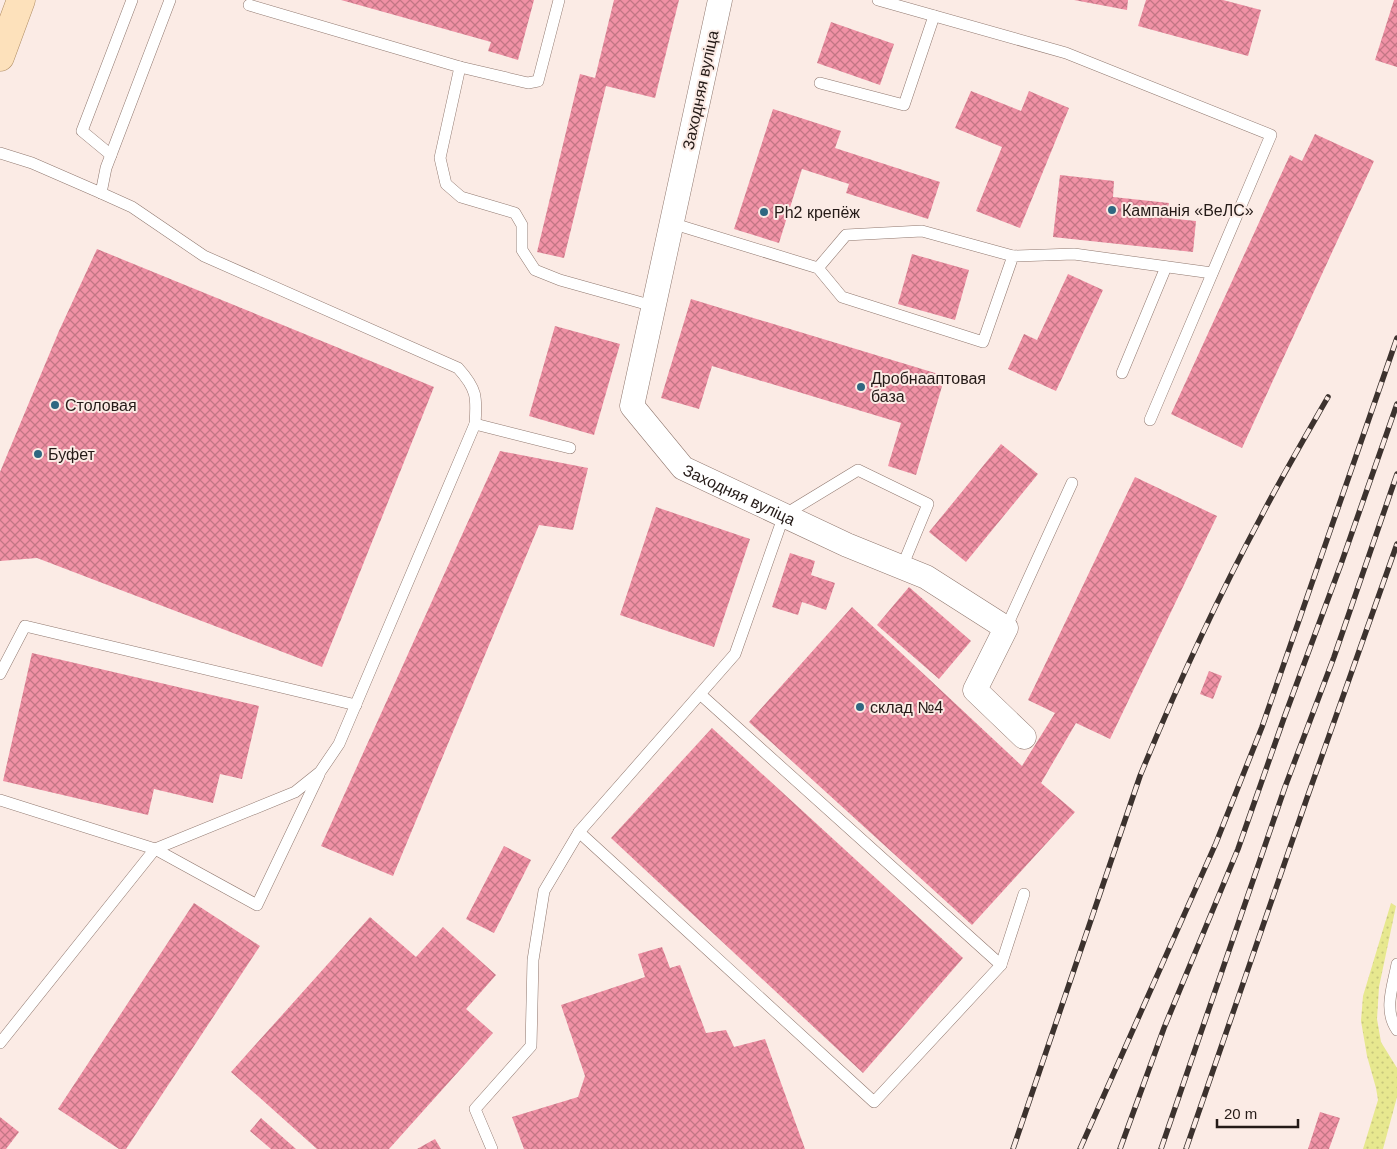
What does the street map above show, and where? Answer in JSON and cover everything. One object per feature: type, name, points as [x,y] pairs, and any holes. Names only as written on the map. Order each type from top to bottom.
[{"type":"main road","points":[[0,57],[21,0]]},
{"type":"street","name":"Заходняя вуліца","points":[[720,0],[632,406],[683,468],[847,545],[926,577],[1006,628]]},
{"type":"street","points":[[1006,628],[975,690],[1024,737]]},
{"type":"lane","points":[[111,155],[82,131],[132,0]]},
{"type":"lane","points":[[101,193],[106,168],[170,0]]},
{"type":"lane","points":[[249,5],[460,67],[528,83],[538,81],[559,0]]},
{"type":"lane","points":[[878,0],[1066,53],[1271,135],[1150,420]]},
{"type":"lane","points":[[820,83],[904,105],[934,16]]},
{"type":"lane","points":[[460,67],[440,158],[446,184],[461,197],[515,213],[522,225],[522,250],[535,270],[560,280],[653,306]]},
{"type":"lane","points":[[0,153],[32,162],[132,207],[204,256],[458,368],[470,381],[477,401],[475,424],[339,744],[320,772],[257,905],[155,849],[0,800]]},
{"type":"lane","points":[[671,223],[818,268],[842,297],[983,342],[1013,256]]},
{"type":"lane","points":[[818,268],[846,235],[922,231],[1013,256],[1074,254],[1212,273]]},
{"type":"lane","points":[[1122,373],[1166,266]]},
{"type":"lane","points":[[475,424],[570,448]]},
{"type":"lane","points":[[492,1149],[475,1109],[531,1046],[533,960],[544,891],[579,832],[735,654],[784,515],[858,470],[928,504],[902,567]]},
{"type":"lane","points":[[1006,628],[1072,483]]},
{"type":"lane","points":[[0,674],[24,626],[356,705]]},
{"type":"lane","points":[[700,694],[1002,964]]},
{"type":"lane","points":[[0,1043],[155,849],[295,792],[320,772]]},
{"type":"lane","points":[[579,832],[874,1102],[1002,964],[1024,894]]},
{"type":"lane","points":[[1397,964],[1389,1005],[1392,1023],[1397,1030]]},
{"type":"shaded area","points":[[1391,903],[1396,906],[1379,987],[1377,1019],[1381,1042],[1397,1068],[1397,1097],[1383,1149],[1363,1149],[1378,1100],[1361,1021],[1363,996]]},
{"type":"building","points":[[341,0],[534,0],[518,60],[488,51],[491,42]]},
{"type":"building","points":[[614,0],[679,0],[655,98],[606,86],[564,258],[537,252],[580,74],[595,78]]},
{"type":"building","points":[[1074,0],[1128,0],[1127,10]]},
{"type":"building","points":[[1146,0],[1223,0],[1261,10],[1248,56],[1138,26]]},
{"type":"building","points":[[1394,0],[1397,0],[1397,67],[1375,60]]},
{"type":"building","points":[[831,22],[894,44],[880,85],[817,63]]},
{"type":"building","points":[[971,91],[1021,111],[1029,91],[1069,108],[1020,228],[976,211],[1002,147],[955,128]]},
{"type":"building","points":[[773,109],[841,131],[835,148],[940,182],[928,219],[846,193],[849,184],[802,169],[779,243],[734,229]]},
{"type":"building","points":[[1315,134],[1374,161],[1242,448],[1171,414],[1290,155],[1302,161]]},
{"type":"building","name":"Кампанія «ВеЛС»","points":[[1060,175],[1114,181],[1113,197],[1169,203],[1167,218],[1196,221],[1193,252],[1053,237]]},
{"type":"building","points":[[97,249],[434,387],[322,667],[37,558],[0,561],[0,472],[59,331]]},
{"type":"building","points":[[912,254],[969,270],[955,320],[898,304]]},
{"type":"building","points":[[1068,274],[1103,290],[1056,391],[1008,369],[1024,334],[1037,340]]},
{"type":"building","name":"Дробнааптовая база","points":[[691,299],[945,376],[916,475],[888,466],[901,423],[712,366],[699,409],[661,398]]},
{"type":"building","points":[[555,326],[620,344],[594,435],[529,416]]},
{"type":"building","points":[[1001,444],[1038,474],[966,562],[929,532]]},
{"type":"building","points":[[500,451],[588,468],[573,530],[539,525],[393,876],[321,846]]},
{"type":"building","name":"склад №4","points":[[1135,477],[1217,516],[1110,739],[1076,723],[1041,783],[1075,812],[972,925],[749,722],[852,607],[1022,766],[1055,713],[1028,700]]},
{"type":"building","points":[[656,507],[750,539],[714,647],[620,615]]},
{"type":"building","points":[[790,553],[815,561],[811,575],[835,583],[826,610],[802,602],[798,615],[772,607]]},
{"type":"building","points":[[909,587],[971,641],[939,679],[877,625]]},
{"type":"building","points":[[32,653],[259,706],[242,779],[220,774],[213,803],[154,789],[148,815],[3,781]]},
{"type":"building","points":[[1209,671],[1222,676],[1213,699],[1200,694]]},
{"type":"building","points":[[712,728],[963,958],[863,1073],[611,838]]},
{"type":"building","points":[[504,846],[531,860],[494,933],[466,919]]},
{"type":"building","points":[[194,903],[260,946],[126,1149],[119,1149],[58,1109]]},
{"type":"building","points":[[370,917],[416,957],[443,927],[496,975],[466,1009],[493,1033],[389,1149],[317,1149],[231,1072]]},
{"type":"building","points":[[662,947],[670,968],[680,965],[706,1033],[726,1030],[734,1047],[765,1039],[805,1149],[524,1149],[512,1117],[578,1097],[585,1076],[561,1005],[645,977],[638,954]]},
{"type":"building","points":[[1320,1112],[1340,1118],[1329,1149],[1308,1149]]},
{"type":"building","points":[[0,1117],[19,1132],[6,1149],[0,1149]]},
{"type":"building","points":[[261,1118],[296,1149],[271,1149],[250,1131]]},
{"type":"building","points":[[435,1139],[441,1149],[417,1149]]},
{"type":"railway","points":[[1080,1149],[1216,843],[1262,727],[1397,338]]},
{"type":"railway","points":[[1013,1149],[1140,776],[1182,678],[1228,581],[1277,487],[1328,397]]},
{"type":"railway","points":[[1120,1149],[1164,1028],[1238,849],[1397,404]]},
{"type":"railway","points":[[1161,1149],[1285,787],[1334,657],[1397,474]]},
{"type":"railway","points":[[1186,1149],[1397,544]]},
{"type":"place","name":"Кампанія «ВеЛС»","points":[[1112,210]]},
{"type":"place","name":"Ph2 крепёж","points":[[764,212]]},
{"type":"place","name":"Дробнааптовая база","points":[[861,387]]},
{"type":"place","name":"Столовая","points":[[55,405]]},
{"type":"place","name":"Буфет","points":[[38,454]]},
{"type":"place","name":"склад №4","points":[[860,707]]}]
